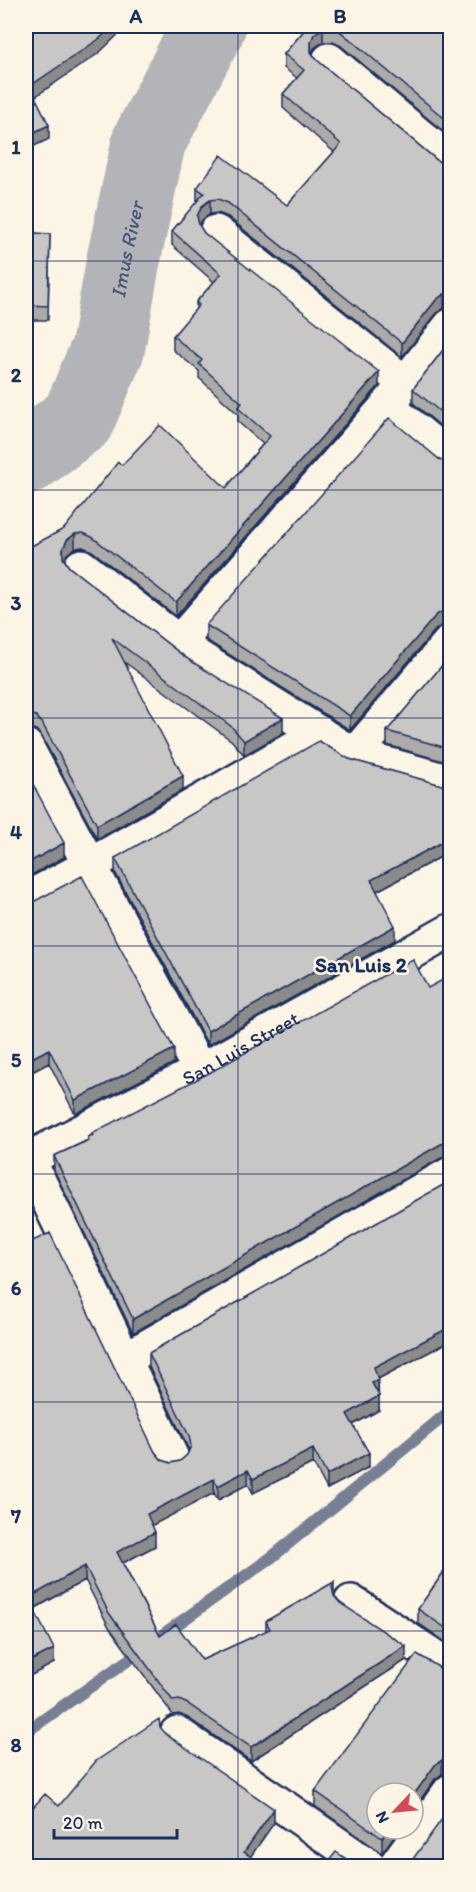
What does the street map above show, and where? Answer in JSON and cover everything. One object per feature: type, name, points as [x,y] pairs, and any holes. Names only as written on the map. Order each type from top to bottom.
[{"type":"street","points":[[329,60],[450,161]]},
{"type":"street","points":[[216,232],[396,394],[450,458]]},
{"type":"street","points":[[179,642],[396,394],[450,326]]},
{"type":"street","points":[[81,566],[198,657],[354,755],[450,782]]},
{"type":"street","points":[[354,755],[450,642]]},
{"type":"street","points":[[26,898],[90,865],[320,733]]},
{"type":"street","points":[[26,746],[200,1071]]},
{"type":"street","name":"San Luis Street","points":[[26,1157],[200,1071],[450,931]]},
{"type":"street","points":[[26,1157],[172,1458]]},
{"type":"street","points":[[125,1359],[450,1174]]},
{"type":"street","points":[[351,1602],[450,1667]]},
{"type":"street","points":[[177,1733],[369,1866]]},
{"type":"street","points":[[395,1866],[450,1791]]},
{"type":"building","points":[[26,26],[113,26],[99,39],[30,86],[49,125],[26,136]]},
{"type":"building","points":[[308,26],[450,26],[450,123],[341,32],[333,28],[323,28],[314,34],[311,52],[317,60],[438,161],[450,165],[450,294],[444,294],[436,300],[402,343],[228,203],[218,199],[210,200],[202,206],[197,216],[204,233],[379,372],[176,602],[92,537],[83,533],[75,534],[67,540],[63,549],[63,558],[69,567],[186,658],[283,718],[244,741],[232,727],[112,638],[183,776],[97,825],[42,723],[36,716],[26,714],[26,549],[64,529],[118,462],[122,465],[160,425],[226,488],[270,436],[238,408],[242,403],[199,364],[202,360],[173,336],[199,305],[196,302],[221,274],[172,231],[204,193],[197,188],[221,155],[287,205],[341,144],[283,94],[304,70],[284,54]]},
{"type":"building","points":[[26,185],[32,186],[31,233],[50,234],[48,306],[26,305]]},
{"type":"building","points":[[450,341],[450,420],[413,389]]},
{"type":"building","points":[[389,418],[439,459],[450,462],[450,610],[436,615],[350,716],[206,625]]},
{"type":"building","points":[[450,656],[450,749],[387,731]]},
{"type":"building","points":[[319,741],[349,759],[450,786],[450,838],[371,880],[395,926],[208,1031],[115,858]]},
{"type":"building","points":[[26,771],[64,843],[26,864]]},
{"type":"building","points":[[82,876],[174,1049],[75,1100],[49,1049],[26,1061],[26,903],[35,901]]},
{"type":"building","points":[[413,959],[428,988],[450,976],[450,1141],[133,1319],[54,1156],[89,1140],[88,1137],[93,1135],[92,1133],[209,1073]]},
{"type":"building","points":[[450,1181],[450,1327],[374,1367],[378,1380],[372,1383],[379,1396],[347,1414],[369,1453],[327,1475],[313,1449],[253,1479],[248,1470],[218,1486],[214,1479],[147,1514],[155,1532],[117,1552],[160,1636],[176,1624],[202,1660],[270,1629],[266,1621],[334,1582],[332,1587],[334,1596],[340,1603],[406,1646],[251,1747],[188,1704],[179,1700],[173,1701],[109,1613],[85,1566],[28,1598],[54,1649],[26,1663],[26,1244],[50,1233],[155,1452],[162,1460],[171,1463],[180,1461],[187,1455],[191,1446],[189,1436],[149,1353]]},
{"type":"building","points":[[450,1563],[450,1631],[418,1609]]},
{"type":"building","points":[[417,1654],[440,1668],[450,1671],[450,1758],[435,1765],[424,1781],[365,1781],[365,1826],[315,1791]]},
{"type":"building","points":[[159,1719],[160,1727],[166,1734],[274,1809],[244,1852],[264,1866],[26,1866],[26,1815],[45,1794],[59,1806],[96,1761]]},
{"type":"building","points":[[450,1808],[450,1866],[406,1866],[410,1863]]},
{"type":"building","points":[[336,1852],[357,1866],[325,1866]]},
{"type":"waterway","name":"Imus River","points":[[26,458],[78,419],[108,348],[123,262],[149,141],[209,26]]},
{"type":"waterway","points":[[165,1633],[272,1557],[450,1411]]},
{"type":"waterway","points":[[26,1732],[144,1649]]},
{"type":"district","name":"San Luis 2","points":[[361,964]]}]
